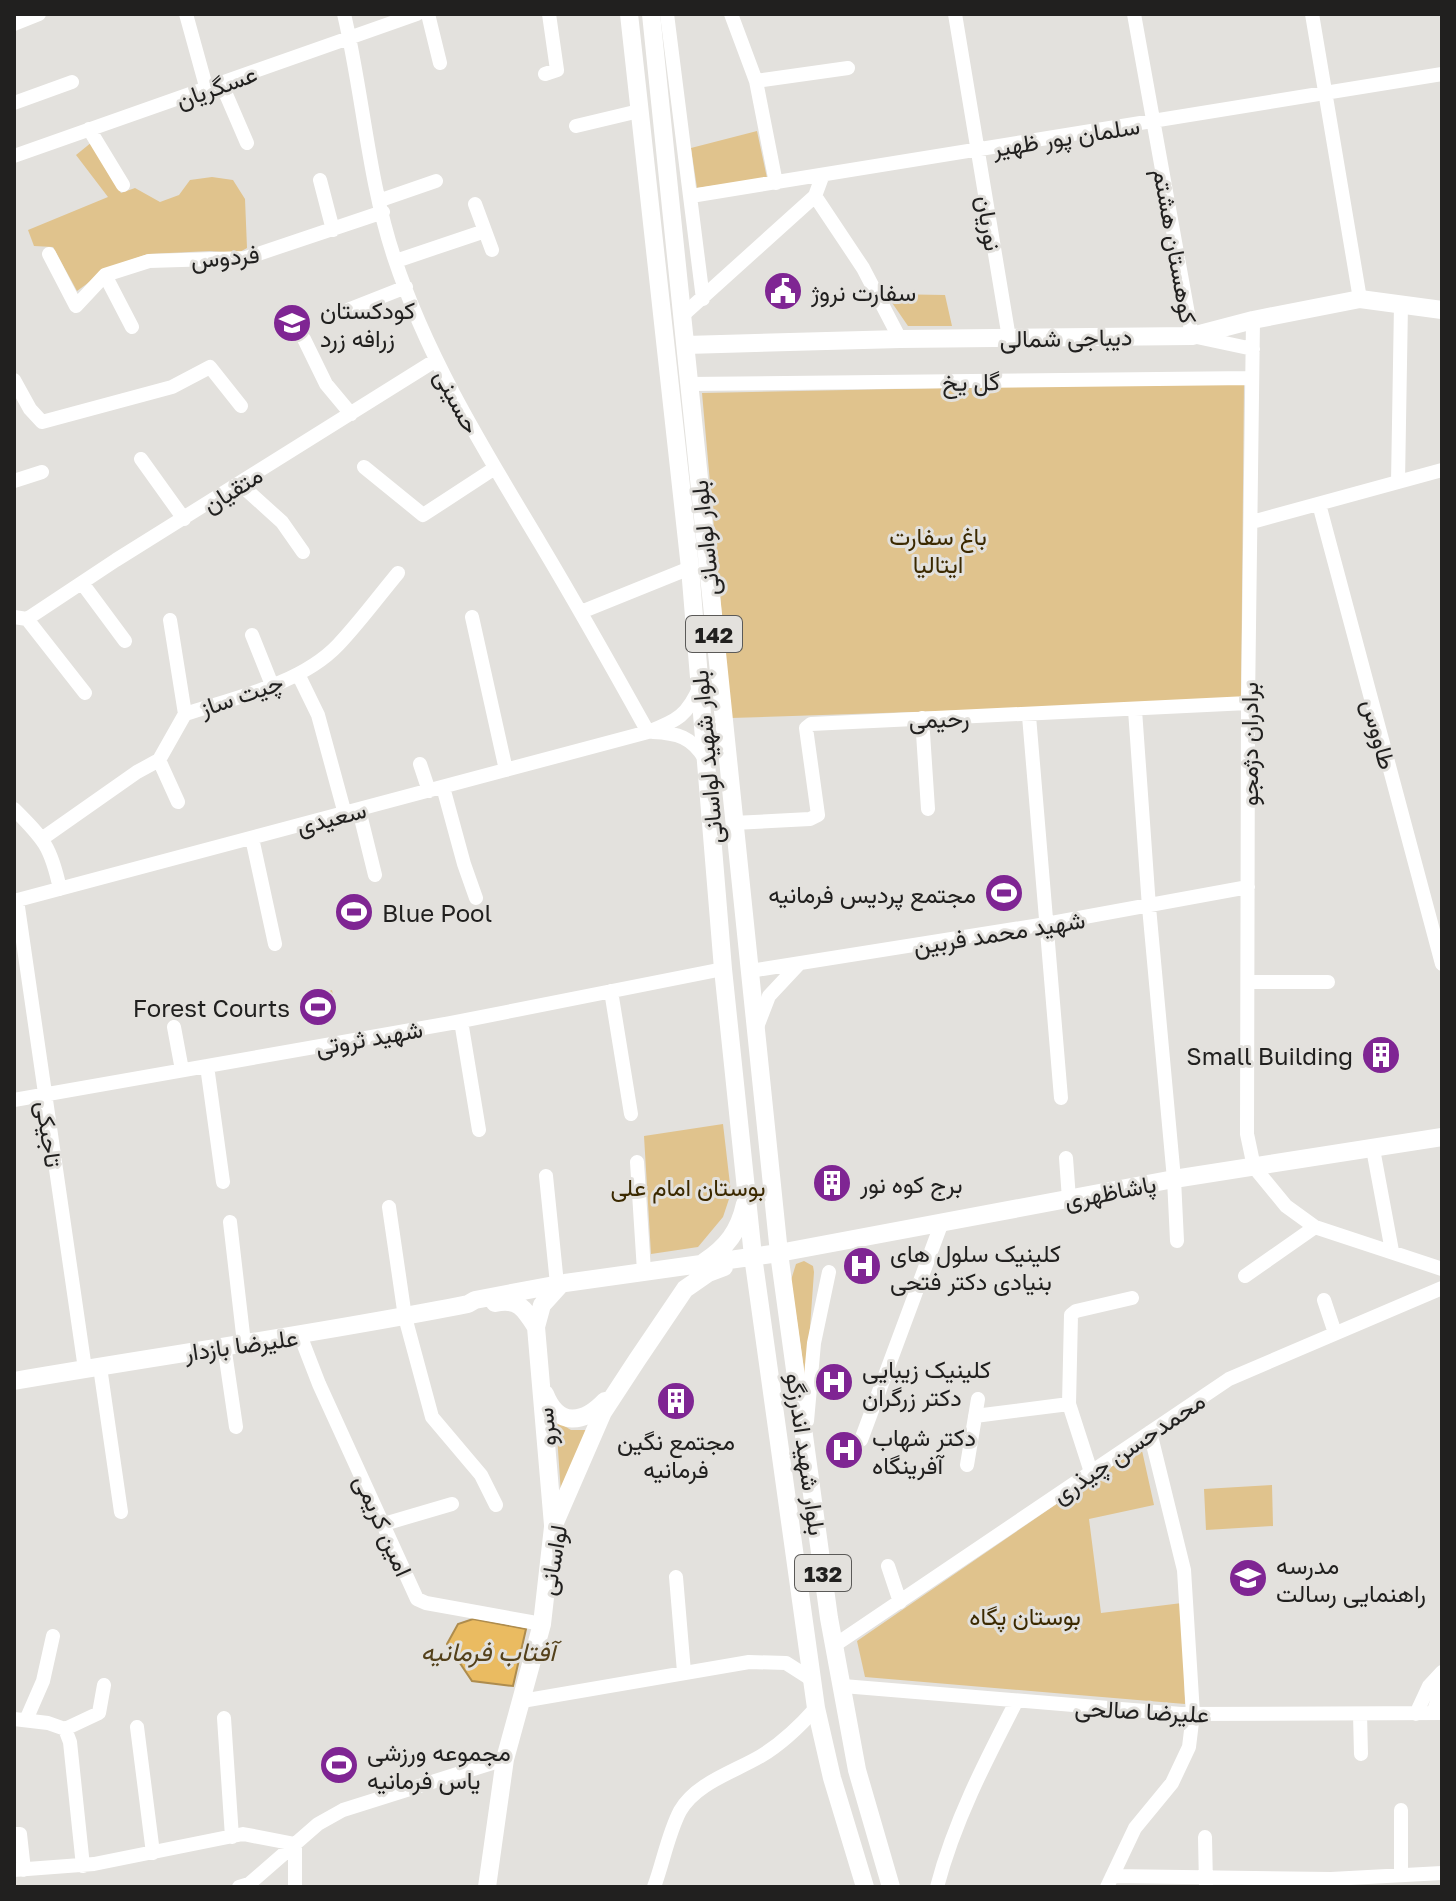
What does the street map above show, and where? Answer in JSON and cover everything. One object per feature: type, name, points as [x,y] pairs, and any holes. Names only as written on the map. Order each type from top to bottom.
[{"type":"main road","name":"بلوار شهید لواسانی","points":[[629,14],[690,568],[723,969],[747,1195]]},
{"type":"main road","name":"بلوار لواسانی","points":[[651,14],[779,1253]]},
{"type":"main road","name":"دیباجی شمالی","points":[[686,345],[1192,336],[1253,320],[1360,299],[1442,310]]},
{"type":"main road","name":"پاشاظهری","points":[[753,1256],[1174,1179],[1442,1137]]},
{"type":"main road","points":[[701,1263],[721,1251],[732,1238],[742,1217],[747,1195],[759,1201],[770,1197],[773,1192]]},
{"type":"main road","name":"142","points":[[747,1195],[753,1256]]},
{"type":"main road","name":"بلوار شهید اندرزگو","points":[[779,1253],[829,1618],[857,1770],[891,1887]]},
{"type":"main road","name":"علیرضا بازدار","points":[[14,1381],[405,1317],[561,1284],[753,1256]]},
{"type":"main road","name":"بلوار شهید اندرزگو","points":[[753,1256],[816,1708],[832,1778],[865,1887]]},
{"type":"main road","name":"لواسانی","points":[[487,1887],[505,1759],[542,1624],[553,1527],[603,1412],[685,1289],[708,1273],[753,1256]]},
{"type":"main road","points":[[665,1268],[682,1275],[685,1289]]},
{"type":"main road","points":[[536,1327],[542,1305],[561,1284]]},
{"type":"main road","name":"علیرضا بازدار","points":[[468,1304],[476,1306],[508,1300],[523,1309],[536,1327]]},
{"type":"main road","name":"سرو","points":[[536,1327],[553,1527]]},
{"type":"main road","points":[[541,1375],[545,1396],[555,1411],[569,1419],[577,1419],[599,1407],[637,1360]]},
{"type":"main road","points":[[791,1536],[802,1522],[811,1524],[817,1532]]},
{"type":"street","points":[[14,24],[39,14]]},
{"type":"street","points":[[186,14],[207,90]]},
{"type":"street","name":"حسینی","points":[[344,14],[396,261],[436,360],[461,410],[648,732]]},
{"type":"street","name":"عسگریان","points":[[14,156],[417,14]]},
{"type":"street","points":[[428,14],[440,63]]},
{"type":"street","points":[[545,74],[557,70],[549,14]]},
{"type":"street","points":[[667,14],[703,299]]},
{"type":"street","points":[[731,14],[756,81],[776,183]]},
{"type":"street","name":"نوریان","points":[[955,14],[1009,338]]},
{"type":"street","name":"کوهستان هشتم","points":[[1134,14],[1192,336]]},
{"type":"street","points":[[1312,14],[1360,299]]},
{"type":"street","points":[[756,81],[848,68]]},
{"type":"street","name":"سلمان پور ظهیر","points":[[691,196],[1442,74]]},
{"type":"street","points":[[14,103],[72,82]]},
{"type":"street","points":[[222,85],[247,143]]},
{"type":"street","points":[[576,126],[639,111]]},
{"type":"street","points":[[89,129],[123,185]]},
{"type":"street","points":[[683,315],[815,196],[822,177]]},
{"type":"street","points":[[320,180],[333,230]]},
{"type":"street","name":"فردوس","points":[[49,254],[76,306],[105,275],[149,261],[246,258],[333,230],[436,181]]},
{"type":"street","points":[[815,196],[863,268],[900,339]]},
{"type":"street","points":[[475,204],[492,250]]},
{"type":"street","points":[[396,261],[485,231]]},
{"type":"street","points":[[105,275],[132,327]]},
{"type":"street","points":[[340,313],[406,287]]},
{"type":"street","points":[[1398,482],[1401,304]]},
{"type":"street","name":"برادران دژمجو","points":[[1253,320],[1247,1134],[1254,1167]]},
{"type":"street","points":[[1192,336],[1253,349]]},
{"type":"street","points":[[304,339],[326,384],[351,414]]},
{"type":"street","name":"متقیان","points":[[85,693],[21,618],[82,583],[436,360]]},
{"type":"street","points":[[14,380],[30,409],[42,422],[172,387],[210,367],[241,406]]},
{"type":"street","name":"گل یخ","points":[[689,384],[1252,378]]},
{"type":"street","points":[[141,459],[184,519]]},
{"type":"street","points":[[364,467],[423,515],[495,468]]},
{"type":"street","points":[[1252,522],[1442,470]]},
{"type":"street","points":[[14,481],[42,472]]},
{"type":"street","points":[[240,484],[282,522],[303,552]]},
{"type":"street","name":"طاووس","points":[[1319,504],[1442,964]]},
{"type":"street","points":[[581,612],[690,568]]},
{"type":"street","name":"چیت ساز","points":[[43,838],[159,760],[185,714],[298,674],[336,648],[398,573]]},
{"type":"street","points":[[82,583],[125,641]]},
{"type":"street","points":[[472,617],[506,770]]},
{"type":"street","points":[[170,620],[185,714]]},
{"type":"street","points":[[252,635],[272,685]]},
{"type":"street","points":[[298,674],[318,715],[375,875]]},
{"type":"street","name":"سعیدی","points":[[15,900],[648,732],[686,712],[700,685]]},
{"type":"street","name":"رحیمی","points":[[733,823],[810,819],[818,815],[806,728],[811,724],[1029,716],[1248,703]]},
{"type":"street","points":[[1135,710],[1177,1241]]},
{"type":"street","points":[[1029,716],[1061,1098]]},
{"type":"street","points":[[922,718],[928,809]]},
{"type":"street","name":"سعیدی","points":[[648,732],[673,733],[684,737],[698,747],[708,764]]},
{"type":"street","points":[[159,760],[178,802]]},
{"type":"street","points":[[420,764],[436,789],[476,898]]},
{"type":"street","points":[[14,809],[43,838],[53,856],[60,889]]},
{"type":"street","points":[[252,838],[275,944]]},
{"type":"street","name":"شهید محمد فربین","points":[[750,971],[1149,907],[1248,887]]},
{"type":"street","name":"تاجیکی","points":[[15,900],[44,1094],[92,1368],[121,1512]]},
{"type":"street","points":[[757,1027],[769,996],[799,964]]},
{"type":"street","name":"شهید ثروتی","points":[[14,1100],[461,1021],[723,969]]},
{"type":"street","points":[[1248,982],[1328,982]]},
{"type":"street","points":[[611,991],[631,1114]]},
{"type":"street","points":[[461,1021],[479,1130]]},
{"type":"street","points":[[174,1027],[182,1070]]},
{"type":"street","points":[[207,1066],[223,1182]]},
{"type":"street","points":[[1373,1149],[1392,1251]]},
{"type":"street","points":[[1066,1158],[1069,1199]]},
{"type":"street","points":[[637,1162],[644,1271]]},
{"type":"street","points":[[1254,1167],[1286,1206],[1315,1227],[1442,1269]]},
{"type":"street","points":[[546,1176],[561,1284]]},
{"type":"street","points":[[389,1207],[405,1317],[432,1417],[481,1475],[496,1505]]},
{"type":"street","points":[[230,1222],[244,1343]]},
{"type":"street","points":[[831,1448],[861,1440],[942,1222]]},
{"type":"street","points":[[1245,1276],[1315,1227]]},
{"type":"street","points":[[805,1442],[814,1343],[829,1272]]},
{"type":"street","name":"محمدحسن چیذری","points":[[835,1645],[1229,1379],[1442,1288]]},
{"type":"street","points":[[1091,1472],[1069,1404],[1071,1315],[1076,1311],[1132,1298]]},
{"type":"street","points":[[1324,1300],[1335,1333]]},
{"type":"street","name":"امین کریمی","points":[[300,1335],[313,1371],[417,1599],[542,1624]]},
{"type":"street","points":[[224,1345],[236,1427]]},
{"type":"street","points":[[967,1465],[978,1399]]},
{"type":"street","points":[[975,1416],[1069,1404]]},
{"type":"street","points":[[1150,1432],[1184,1570],[1193,1714],[1189,1747],[1172,1783],[1135,1828],[1110,1882],[1331,1883],[1401,1874],[1442,1873]]},
{"type":"street","points":[[384,1524],[452,1504]]},
{"type":"street","points":[[888,1566],[900,1602]]},
{"type":"street","points":[[676,1577],[684,1672]]},
{"type":"street","points":[[53,1636],[43,1681],[20,1719],[65,1729],[99,1713],[104,1685]]},
{"type":"street","points":[[522,1701],[749,1662],[786,1663],[811,1679]]},
{"type":"street","points":[[1416,1714],[1429,1686],[1442,1672]]},
{"type":"street","name":"علیرضا صالحی","points":[[843,1686],[1193,1714],[1438,1713]]},
{"type":"street","points":[[1438,1713],[1442,1688]]},
{"type":"street","points":[[937,1887],[947,1848],[1016,1702]]},
{"type":"street","points":[[654,1887],[681,1811],[691,1798],[709,1784],[764,1755],[800,1726],[816,1708]]},
{"type":"street","points":[[1360,1714],[1361,1754]]},
{"type":"street","points":[[224,1718],[232,1837]]},
{"type":"street","points":[[137,1727],[153,1853]]},
{"type":"street","points":[[65,1729],[70,1742],[83,1866]]},
{"type":"street","points":[[239,1887],[249,1884],[318,1824],[358,1804],[505,1759]]},
{"type":"street","points":[[1401,1810],[1401,1874]]},
{"type":"street","points":[[14,1834],[20,1834],[19,1870],[83,1866],[243,1834],[295,1844]]},
{"type":"street","points":[[1205,1837],[1206,1883]]},
{"type":"street","points":[[295,1844],[295,1887]]},
{"type":"green space","points":[[757,131],[767,178],[697,188],[691,148]]},
{"type":"green space","points":[[92,142],[121,193],[135,188],[160,202],[179,195],[190,180],[212,177],[233,180],[245,199],[247,248],[238,253],[148,254],[110,267],[77,291],[53,247],[34,246],[28,230],[108,197],[76,155]]},
{"type":"green space","points":[[886,294],[945,295],[952,326],[908,326]]},
{"type":"green space","name":"باغ سفارت ایتالیا","points":[[1244,382],[1241,701],[731,718],[702,393]]},
{"type":"green space","name":"Forest Courts","points":[[332,990],[337,1013],[303,1019],[300,1001]]},
{"type":"green space","name":"بوستان امام علی","points":[[723,1124],[731,1193],[723,1217],[698,1247],[651,1254],[644,1136]]},
{"type":"green space","points":[[804,1261],[813,1266],[814,1272],[806,1383],[791,1280],[796,1264]]},
{"type":"green space","points":[[556,1421],[571,1430],[586,1430],[562,1508]]},
{"type":"green space","name":"بوستان پگاه","points":[[1141,1446],[1154,1505],[1089,1519],[1101,1613],[1182,1603],[1185,1704],[865,1677],[857,1641]]},
{"type":"green space","points":[[1272,1485],[1273,1526],[1206,1530],[1204,1489]]},
{"type":"water","name":"آفتاب فرمانیه","points":[[473,1619],[526,1629],[513,1686],[472,1681],[447,1644],[458,1624]]},
{"type":"place","name":"سفارت نروژ","points":[[783,291]]},
{"type":"place","name":"کودکستان زرافه زرد","points":[[292,323]]},
{"type":"place","name":"مجتمع پردیس فرمانیه","points":[[1004,893]]},
{"type":"place","name":"Blue Pool","points":[[354,912]]},
{"type":"place","name":"Forest Courts","points":[[318,1007]]},
{"type":"place","name":"Small Building","points":[[1381,1055]]},
{"type":"place","name":"برج کوه نور","points":[[832,1183]]},
{"type":"place","name":"کلینیک سلول های بنیادی دکتر فتحی","points":[[862,1266]]},
{"type":"place","name":"کلینیک زیبایی دکتر زرگران","points":[[834,1382]]},
{"type":"place","name":"مجتمع نگین فرمانیه","points":[[676,1401]]},
{"type":"place","name":"دکتر شهاب آفرینگاه","points":[[844,1450]]},
{"type":"place","name":"مدرسه راهنمایی رسالت","points":[[1248,1578]]},
{"type":"place","name":"مجموعه ورزشی یاس فرمانیه","points":[[339,1765]]}]
